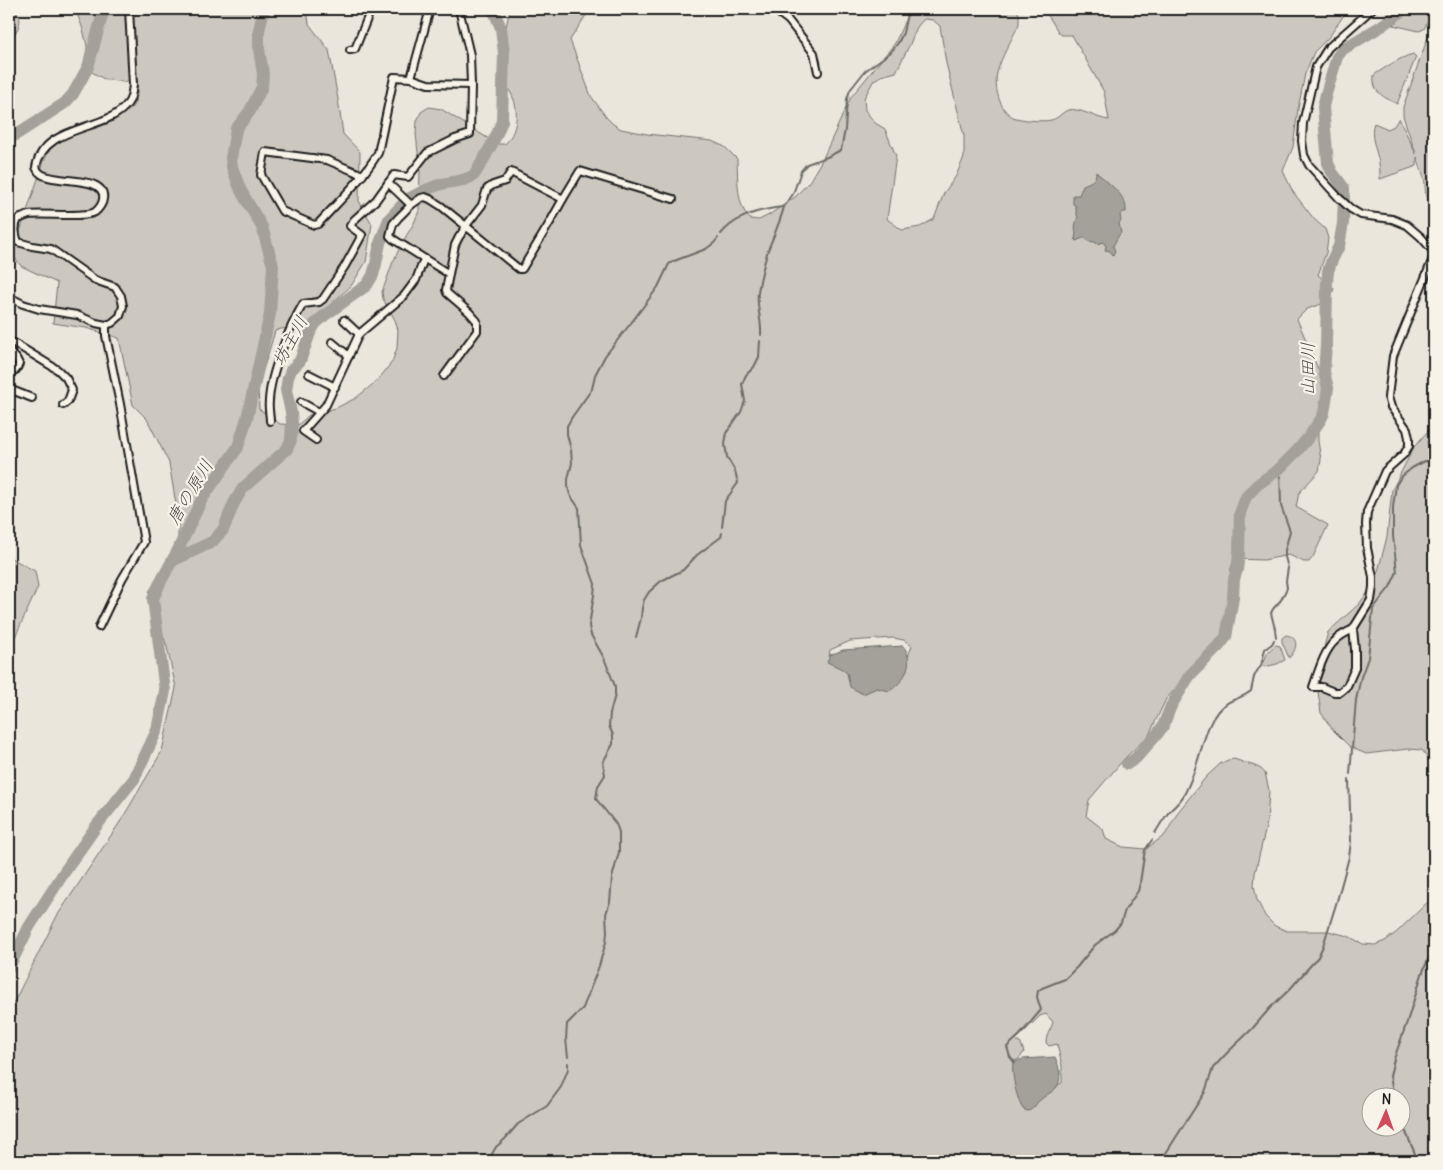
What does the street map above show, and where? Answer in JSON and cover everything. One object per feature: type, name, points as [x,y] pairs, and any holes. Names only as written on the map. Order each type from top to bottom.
[{"type":"street","points":[[9,297],[22,304],[39,309],[77,315],[106,325],[112,323],[120,316],[123,306],[122,296],[115,286],[95,280],[50,249],[18,242],[15,234],[15,225],[18,219],[30,215],[84,214],[94,212],[100,206],[103,200],[103,193],[99,187],[92,184],[50,178],[40,173],[36,167],[38,158],[61,135],[107,119],[119,112],[128,103],[133,85],[129,9]]},
{"type":"street","points":[[350,50],[355,49],[371,9]]},
{"type":"street","points":[[411,78],[430,9]]},
{"type":"street","points":[[270,421],[269,401],[273,380],[294,320],[303,304],[319,302],[323,299],[360,239],[362,235],[350,226],[354,220],[376,200],[394,175],[408,177],[427,153],[470,134],[470,55],[459,9]]},
{"type":"street","points":[[776,9],[788,20],[814,53],[818,72]]},
{"type":"street","points":[[1353,629],[1355,668],[1348,686],[1340,692],[1334,692],[1322,687],[1313,687],[1330,647],[1336,640],[1353,629],[1371,600],[1373,577],[1367,548],[1367,512],[1384,471],[1404,454],[1409,446],[1407,430],[1390,407],[1388,397],[1393,356],[1434,254],[1421,236],[1407,224],[1392,219],[1361,215],[1339,198],[1309,165],[1302,141],[1303,123],[1316,68],[1321,58],[1339,36],[1372,9]]},
{"type":"street","points":[[363,175],[327,160],[265,152],[261,175],[282,211],[314,225],[318,224],[355,186],[363,175],[378,153],[394,77],[411,78],[428,84],[471,85]]},
{"type":"street","points":[[449,274],[390,236],[392,224],[421,198],[426,197],[430,199],[519,269],[522,269],[580,171],[673,199]]},
{"type":"street","points":[[444,376],[477,331],[478,321],[446,290],[458,237],[482,205],[487,189],[505,181],[511,172],[563,199]]},
{"type":"street","points":[[388,184],[411,205]]},
{"type":"street","points":[[316,440],[303,431],[326,405],[359,334],[404,296],[416,280],[424,259]]},
{"type":"street","points":[[344,320],[359,334]]},
{"type":"street","points":[[99,627],[122,579],[144,542],[106,336],[106,325]]},
{"type":"street","points":[[9,340],[58,370],[66,378],[72,390],[68,401],[63,404]]},
{"type":"street","points":[[332,342],[349,356]]},
{"type":"street","points":[[9,352],[16,358],[19,364],[16,370],[9,371]]},
{"type":"street","points":[[309,374],[334,387]]},
{"type":"street","points":[[9,389],[32,398]]},
{"type":"street","points":[[301,402],[319,412]]},
{"type":"shaded area","points":[[9,9],[19,15],[20,24],[9,42]]},
{"type":"shaded area","points":[[62,9],[307,9],[309,24],[329,50],[343,134],[360,152],[359,201],[372,224],[366,262],[351,286],[305,327],[275,331],[258,387],[259,409],[280,424],[298,425],[309,415],[336,408],[356,398],[378,380],[392,362],[397,348],[398,330],[395,320],[383,299],[382,292],[393,262],[419,211],[420,171],[416,134],[417,121],[421,112],[429,107],[441,109],[497,144],[505,144],[512,135],[516,124],[516,106],[503,71],[504,40],[510,9],[590,9],[570,40],[591,96],[606,117],[621,129],[647,134],[712,141],[725,147],[737,159],[742,207],[750,219],[759,220],[795,197],[809,182],[823,158],[851,97],[895,43],[910,9],[1017,9],[1019,24],[997,73],[997,91],[1004,109],[1013,117],[1026,120],[1048,121],[1068,110],[1083,112],[1109,120],[1104,92],[1072,35],[1062,35],[1059,33],[1044,9],[1348,9],[1329,37],[1314,52],[1305,74],[1293,147],[1283,171],[1293,192],[1314,219],[1325,229],[1328,238],[1326,253],[1318,275],[1334,288],[1330,301],[1307,309],[1297,319],[1327,390],[1328,401],[1326,408],[1318,417],[1318,441],[1321,460],[1319,471],[1299,493],[1296,507],[1328,525],[1309,562],[1304,562],[1289,555],[1264,560],[1234,559],[1231,568],[1228,607],[1222,645],[1216,652],[1197,660],[1185,678],[1166,699],[1149,735],[1124,759],[1089,800],[1086,816],[1103,829],[1106,839],[1123,847],[1146,849],[1165,835],[1178,812],[1206,777],[1220,764],[1234,759],[1255,766],[1265,773],[1269,790],[1267,823],[1254,885],[1257,900],[1265,916],[1275,926],[1287,931],[1328,931],[1348,936],[1363,944],[1375,945],[1385,941],[1397,932],[1434,896],[1434,1161],[9,1161],[9,1010],[57,916],[122,819],[162,751],[176,688],[167,647],[149,592],[170,557],[178,537],[178,516],[169,463],[147,419],[133,405],[119,338],[86,328],[53,323],[57,283],[21,266],[15,258],[14,249],[44,161],[51,147],[58,140],[130,110],[137,95],[136,84],[104,79],[85,68],[84,60],[87,48],[84,34],[76,12]],"holes":[[[924,19],[933,20],[940,26],[946,63],[964,136],[964,157],[956,176],[944,193],[934,219],[920,227],[902,230],[887,219],[896,156],[885,129],[875,123],[865,110],[864,98],[874,80],[896,72],[917,27]],[[893,638],[904,640],[912,646],[904,667],[850,672],[829,658],[830,650],[850,641]],[[1046,1014],[1053,1022],[1046,1043],[1049,1046],[1057,1044],[1062,1066],[1062,1083],[1051,1088],[1014,1065],[1014,1061],[1019,1059],[1024,1052],[1021,1044],[1016,1040],[1040,1016]]]},
{"type":"shaded area","points":[[1412,9],[1433,9],[1424,29],[1419,31],[1393,25]]},
{"type":"shaded area","points":[[1434,20],[1434,209],[1426,197],[1424,178],[1417,157],[1417,166],[1380,179],[1372,133],[1374,123],[1388,129],[1394,126],[1399,118],[1416,154],[1403,116],[1403,107]]},
{"type":"shaded area","points":[[1413,54],[1416,57],[1397,104],[1380,94],[1375,86],[1374,75],[1398,60]]},
{"type":"shaded area","points":[[1096,172],[1116,190],[1126,206],[1126,212],[1120,215],[1121,233],[1113,246],[1115,251],[1113,255],[1110,251],[1105,250],[1106,246],[1103,242],[1097,244],[1088,241],[1086,238],[1076,241],[1075,238],[1078,217],[1076,206],[1073,204],[1073,195],[1079,195],[1083,185],[1094,179]]},
{"type":"shaded area","points":[[1434,424],[1434,772],[1430,760],[1422,750],[1408,749],[1366,754],[1350,747],[1333,730],[1321,713],[1317,684],[1328,632],[1359,604],[1371,588],[1377,575],[1387,537],[1392,490],[1414,447]]},
{"type":"shaded area","points":[[9,557],[35,571],[38,587],[9,650]]},
{"type":"shaded area","points":[[1286,635],[1294,638],[1296,644],[1289,658],[1282,642],[1282,638]]},
{"type":"shaded area","points":[[1276,645],[1280,646],[1285,660],[1264,667],[1267,654]]},
{"type":"shaded area","points":[[903,646],[907,652],[908,665],[899,683],[889,691],[877,688],[863,694],[850,687],[847,673],[827,662],[830,655],[843,650]]},
{"type":"shaded area","points":[[1055,1057],[1060,1073],[1058,1085],[1039,1101],[1034,1108],[1027,1111],[1023,1109],[1015,1087],[1013,1063],[1023,1059]]},
{"type":"waterway","points":[[9,139],[65,103],[73,94],[88,67],[104,9]]},
{"type":"waterway","name":"唐の原川","points":[[9,967],[29,927],[65,871],[97,825],[134,779],[157,730],[165,691],[153,599],[202,499],[238,447],[247,418],[270,314],[273,266],[262,227],[241,191],[232,167],[231,158],[236,129],[250,111],[262,87],[263,74],[259,49],[259,30],[264,9]]},
{"type":"waterway","name":"坊主川","points":[[408,199],[433,187],[463,180],[474,175],[496,135],[502,121],[504,53],[501,28],[493,9]]},
{"type":"waterway","points":[[721,234],[734,222],[750,214],[784,207],[793,194],[801,171],[807,164],[841,150],[845,130],[847,99],[850,90],[865,71],[891,52],[898,43],[903,33],[908,9]]},
{"type":"waterway","name":"山田川","points":[[1127,764],[1136,758],[1158,733],[1171,706],[1190,675],[1226,637],[1239,554],[1240,513],[1246,497],[1257,485],[1279,469],[1296,452],[1308,438],[1324,413],[1328,388],[1324,372],[1328,271],[1339,246],[1343,223],[1344,188],[1328,163],[1323,107],[1337,57],[1343,49],[1380,27],[1404,9]]},
{"type":"waterway","name":"坊主川","points":[[172,561],[212,542],[223,530],[234,503],[243,488],[287,449],[291,440],[292,422],[286,390],[291,370],[300,361],[315,324],[367,285],[373,275],[380,243],[389,219],[403,204]]},
{"type":"waterway","points":[[761,335],[758,303],[759,287],[768,250],[784,207]]},
{"type":"waterway","points":[[568,1057],[567,1024],[583,1008],[606,942],[606,914],[610,902],[612,878],[619,852],[619,832],[616,824],[596,799],[598,786],[605,775],[603,762],[613,744],[613,735],[609,726],[615,686],[604,658],[591,635],[589,626],[595,584],[581,545],[579,508],[570,495],[568,487],[572,463],[567,426],[592,389],[595,375],[605,356],[658,287],[669,264],[706,249],[718,238]]},
{"type":"waterway","points":[[722,527],[725,501],[738,483],[735,471],[727,457],[725,444],[727,432],[741,412],[745,401],[742,384],[759,357],[760,341]]},
{"type":"waterway","points":[[1350,774],[1356,700],[1361,677],[1368,658],[1373,609],[1390,587],[1397,572],[1393,536],[1393,507],[1396,485],[1401,477],[1412,468],[1425,461],[1434,462]]},
{"type":"waterway","points":[[1276,637],[1271,613],[1287,588],[1288,568],[1285,550],[1290,531],[1281,506],[1280,469]]},
{"type":"waterway","points":[[636,637],[644,600],[649,592],[661,581],[683,570],[697,555],[721,537],[722,533]]},
{"type":"waterway","points":[[1155,833],[1168,813],[1185,793],[1207,731],[1218,711],[1230,701],[1251,691],[1254,677],[1261,666],[1265,649],[1274,640]]},
{"type":"waterway","points":[[1158,1161],[1166,1153],[1205,1092],[1213,1068],[1290,989],[1318,957],[1337,901],[1349,857],[1351,841],[1349,780]]},
{"type":"waterway","points":[[1015,1063],[1010,1057],[1007,1047],[1041,1010],[1037,997],[1038,991],[1065,979],[1095,945],[1121,923],[1125,910],[1138,891],[1145,850],[1152,840]]},
{"type":"waterway","points":[[1392,1088],[1390,1076],[1394,1059],[1422,974],[1434,945]]},
{"type":"waterway","points":[[488,1161],[496,1147],[518,1124],[547,1106],[561,1087],[568,1069],[568,1063]]},
{"type":"waterway","points":[[1408,1138],[1418,1161]]}]
